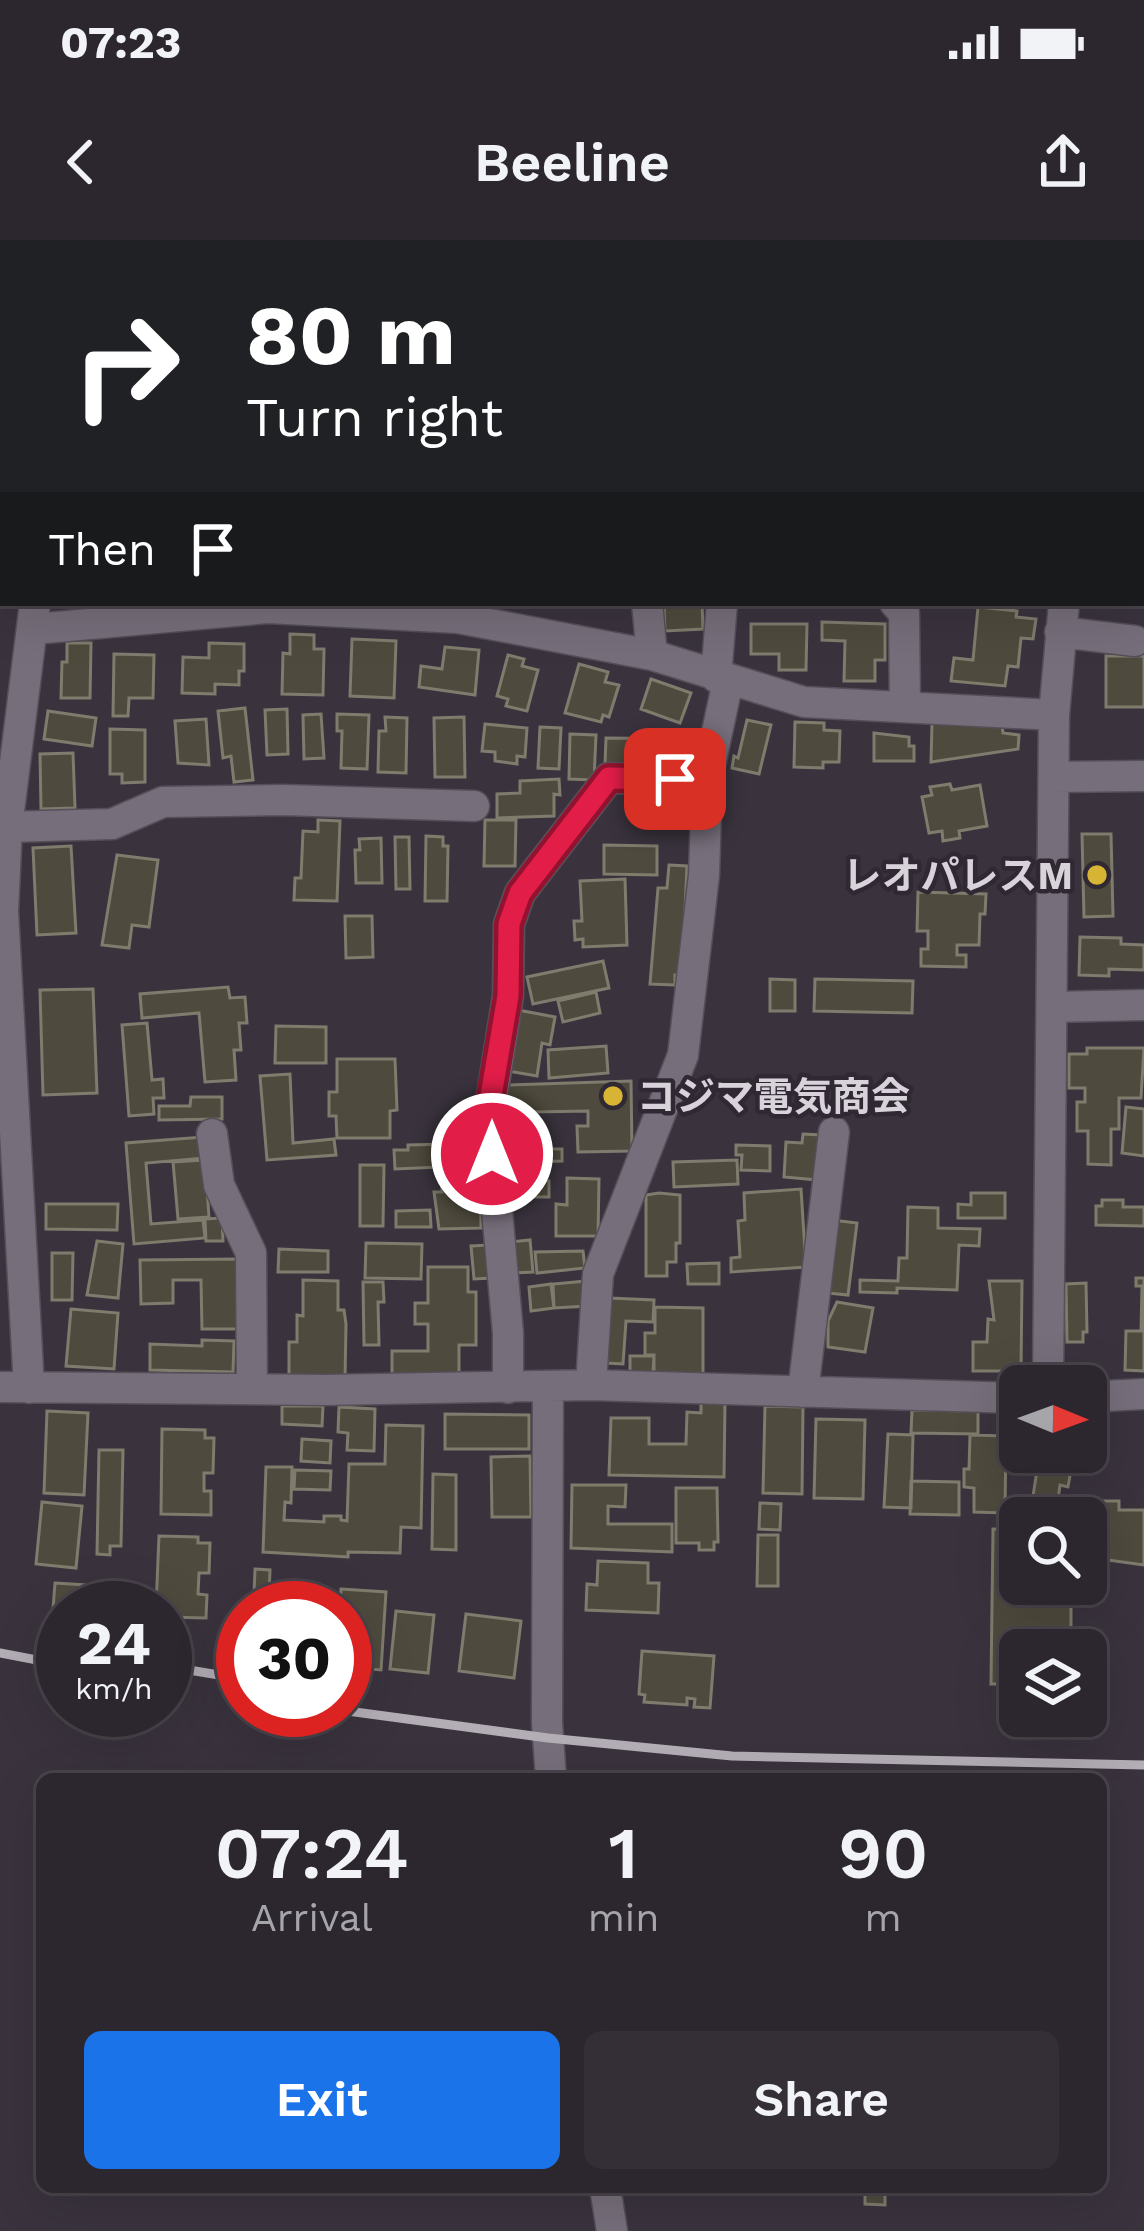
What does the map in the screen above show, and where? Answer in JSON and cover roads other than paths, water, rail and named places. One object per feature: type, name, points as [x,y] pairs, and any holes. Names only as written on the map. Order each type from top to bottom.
[{"type":"street","points":[[647,606],[652,656]]},
{"type":"street","points":[[591,1385],[598,1274],[682,1055],[704,875],[707,779],[722,679],[722,606]]},
{"type":"street","points":[[898,606],[904,613],[905,707]]},
{"type":"street","points":[[999,1397],[591,1385],[15,1388],[3,910],[7,827],[34,616],[268,608],[458,618],[652,656],[804,702],[1054,715]]},
{"type":"street","points":[[1048,1365],[1054,715],[1062,617],[1135,641]]},
{"type":"street","points":[[1054,777],[1144,776]]},
{"type":"street","points":[[508,1388],[491,1096],[508,996],[509,924],[520,893],[609,778],[707,779]]},
{"type":"street","points":[[7,827],[112,824],[164,802],[474,806]]},
{"type":"street","points":[[1052,1007],[1144,1005]]},
{"type":"street","points":[[803,1392],[823,1255],[834,1132]]},
{"type":"street","points":[[212,1134],[219,1185],[251,1253],[252,1389]]},
{"type":"street","points":[[548,1387],[551,1773]]},
{"type":"street","points":[[1107,1395],[1144,1394]]},
{"type":"street","points":[[606,2193],[612,2231]]},
{"type":"railway","points":[[0,1653],[36,1660]]},
{"type":"railway","points":[[192,1670],[216,1674]]},
{"type":"railway","points":[[372,1714],[732,1756],[1144,1765]]},
{"type":"place","name":"レオパレスM","points":[[1097,875]]},
{"type":"place","name":"コジマ電気商会","points":[[613,1096]]}]
